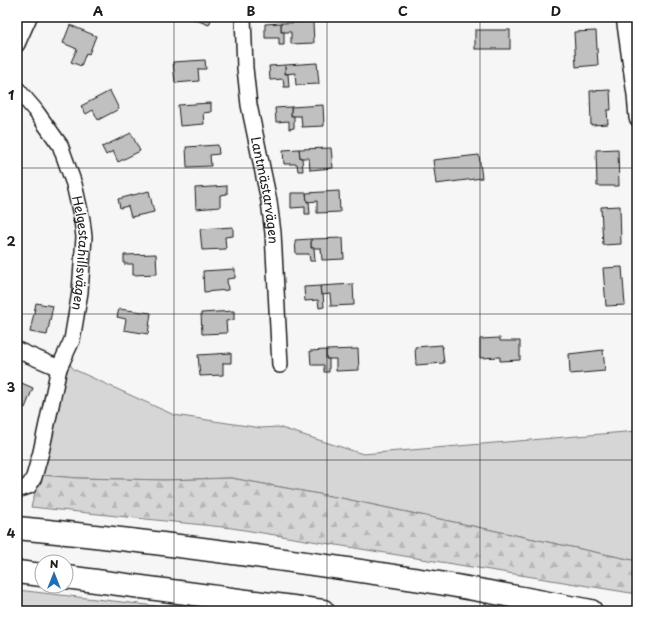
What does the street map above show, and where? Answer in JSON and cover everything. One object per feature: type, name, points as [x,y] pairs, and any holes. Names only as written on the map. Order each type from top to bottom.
[{"type":"highway","points":[[17,528],[89,535],[247,555],[428,582],[591,611]]},
{"type":"highway","points":[[17,572],[34,574]]},
{"type":"highway","points":[[74,578],[323,611]]},
{"type":"street","points":[[17,44],[29,17]]},
{"type":"street","name":"Lantmästarvägen","points":[[243,17],[245,68],[249,105],[269,201],[273,233],[280,365]]},
{"type":"street","points":[[624,17],[637,118]]},
{"type":"street","name":"Helgestahillsvägen","points":[[17,89],[35,110],[60,145],[74,184],[82,220],[84,251],[80,292],[72,340],[59,368],[41,452],[34,477],[28,486],[17,490]]},
{"type":"street","points":[[17,350],[59,368]]},
{"type":"green space","points":[[69,362],[73,369],[174,415],[261,428],[278,427],[363,454],[637,431],[637,561],[341,498],[231,478],[165,480],[78,478],[40,475]]},
{"type":"green space","points":[[40,475],[78,478],[165,480],[231,478],[341,498],[637,561],[637,594],[232,528],[31,507]]},
{"type":"green space","points":[[17,590],[34,592],[34,594],[52,594],[200,611],[17,611]]},
{"type":"building","points":[[188,17],[212,17],[209,25]]},
{"type":"building","points":[[313,22],[314,43],[291,44],[291,32],[281,32],[281,23]]},
{"type":"building","points":[[281,23],[281,32],[284,32],[284,45],[279,45],[279,38],[265,38],[265,24]]},
{"type":"building","points":[[70,25],[96,36],[89,54],[86,53],[81,66],[71,62],[77,49],[63,43]]},
{"type":"building","points":[[475,30],[510,30],[510,49],[475,49]]},
{"type":"building","points":[[596,31],[598,65],[576,67],[574,32]]},
{"type":"building","points":[[205,60],[206,69],[198,69],[199,81],[175,83],[173,62]]},
{"type":"building","points":[[317,63],[319,84],[296,85],[295,73],[285,74],[285,65]]},
{"type":"building","points":[[285,65],[285,74],[288,74],[289,87],[284,87],[283,79],[270,80],[269,66]]},
{"type":"building","points":[[610,90],[611,110],[607,110],[608,124],[591,125],[590,91]]},
{"type":"building","points":[[110,91],[119,109],[98,120],[93,110],[86,114],[81,106]]},
{"type":"building","points":[[211,103],[211,112],[203,113],[204,124],[180,126],[178,105]]},
{"type":"building","points":[[323,105],[324,126],[302,127],[301,116],[291,116],[291,107]]},
{"type":"building","points":[[291,107],[291,116],[294,116],[294,128],[289,129],[289,121],[276,122],[275,108]]},
{"type":"building","points":[[131,133],[140,151],[118,162],[113,151],[106,155],[102,147]]},
{"type":"building","points":[[218,145],[219,154],[210,155],[211,166],[187,167],[186,147]]},
{"type":"building","points":[[331,148],[333,168],[310,170],[309,158],[300,158],[299,149]]},
{"type":"building","points":[[299,149],[300,158],[302,158],[303,171],[298,171],[297,164],[284,164],[283,150]]},
{"type":"building","points":[[618,149],[619,186],[597,186],[596,150]]},
{"type":"building","points":[[479,155],[482,178],[436,184],[433,160]]},
{"type":"building","points":[[227,186],[227,194],[220,195],[220,207],[196,209],[195,188]]},
{"type":"building","points":[[149,191],[154,212],[131,217],[128,206],[120,208],[118,199]]},
{"type":"building","points":[[339,191],[340,212],[317,213],[317,201],[307,202],[306,193]]},
{"type":"building","points":[[291,193],[306,193],[307,202],[309,202],[310,214],[305,214],[305,207],[291,208]]},
{"type":"building","points":[[620,206],[621,244],[603,245],[601,207]]},
{"type":"building","points":[[233,227],[233,236],[225,237],[226,249],[202,250],[200,229]]},
{"type":"building","points":[[343,238],[344,259],[322,260],[321,248],[311,248],[311,239]]},
{"type":"building","points":[[311,239],[311,248],[314,248],[315,261],[310,261],[309,254],[296,254],[295,240]]},
{"type":"building","points":[[156,254],[157,274],[133,275],[133,264],[124,264],[124,255]]},
{"type":"building","points":[[622,267],[625,305],[606,306],[603,268]]},
{"type":"building","points":[[235,269],[235,278],[227,279],[228,290],[204,292],[203,271]]},
{"type":"building","points":[[353,284],[354,305],[331,306],[330,294],[321,295],[320,286]]},
{"type":"building","points":[[320,286],[321,295],[323,294],[324,307],[319,308],[318,300],[305,301],[304,287]]},
{"type":"building","points":[[36,303],[53,306],[47,335],[30,332]]},
{"type":"building","points":[[119,309],[151,313],[148,334],[124,330],[126,319],[117,317]]},
{"type":"building","points":[[234,311],[234,320],[226,321],[227,333],[202,334],[201,313]]},
{"type":"building","points":[[500,338],[500,341],[520,341],[520,360],[500,361],[500,357],[480,358],[480,339]]},
{"type":"building","points":[[442,345],[444,363],[416,365],[415,347]]},
{"type":"building","points":[[358,349],[359,370],[336,371],[336,359],[326,359],[326,350]]},
{"type":"building","points":[[326,350],[326,359],[329,359],[329,372],[324,372],[324,365],[311,365],[310,351]]},
{"type":"building","points":[[603,350],[605,371],[570,374],[569,354]]},
{"type":"building","points":[[231,353],[231,363],[223,363],[223,375],[200,376],[198,355]]},
{"type":"building","points":[[17,381],[33,388],[25,408],[17,404]]}]
